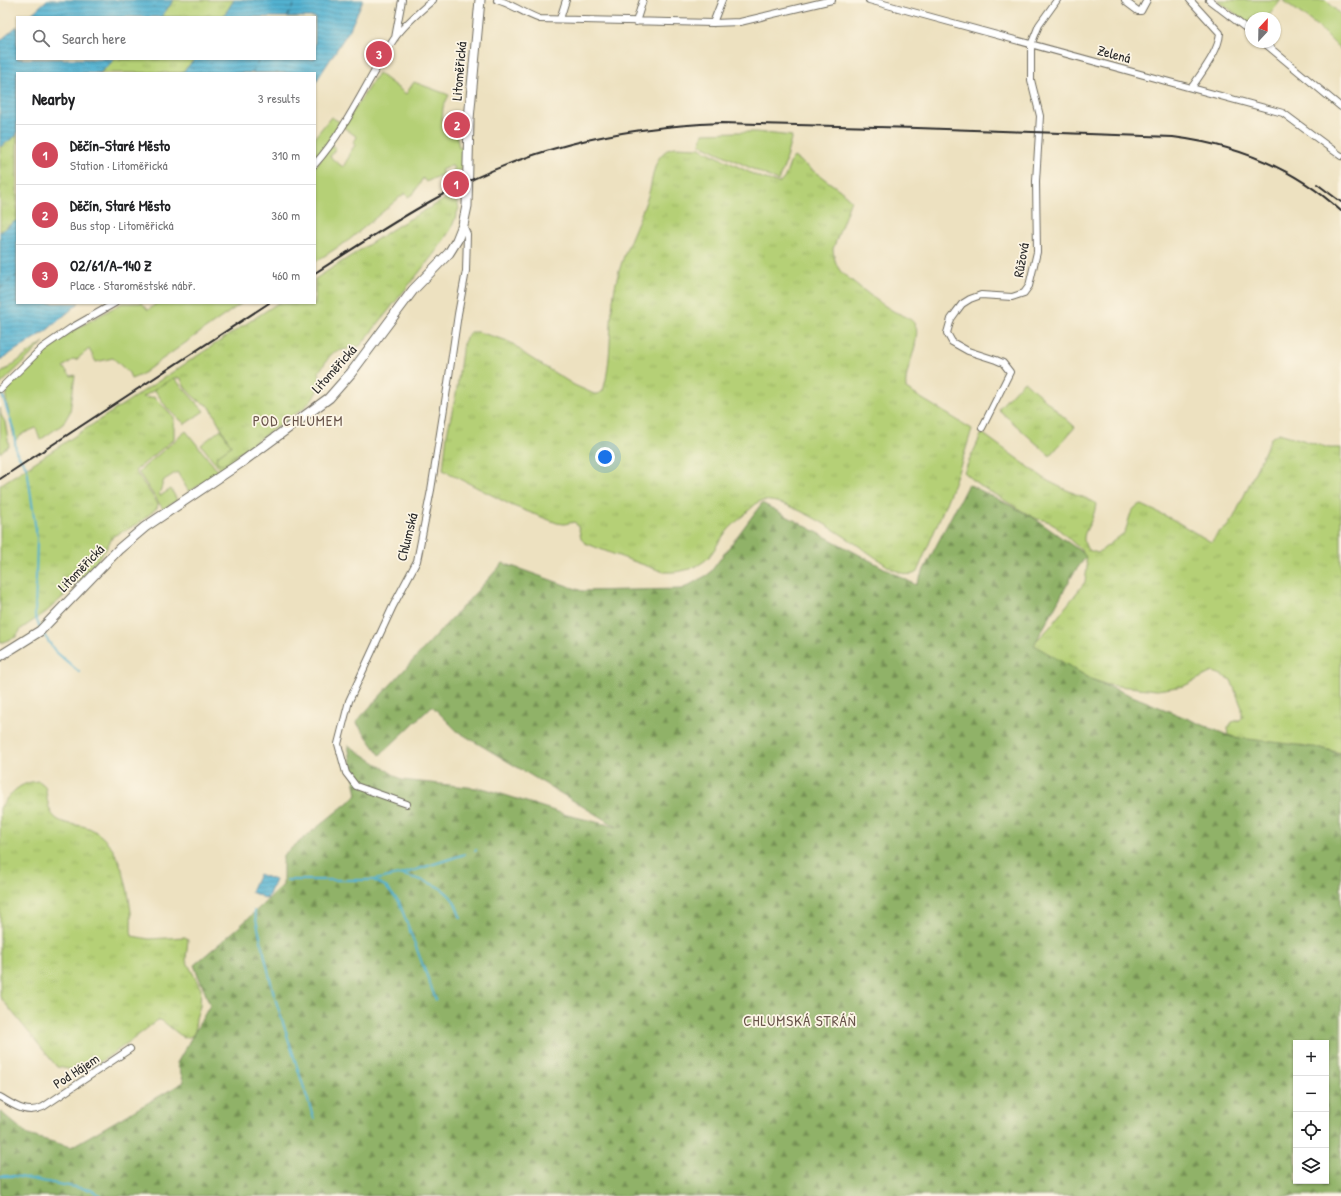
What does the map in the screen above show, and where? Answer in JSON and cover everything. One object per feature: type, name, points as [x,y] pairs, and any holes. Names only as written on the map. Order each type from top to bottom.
[{"type":"main road","name":"Litoměřická","points":[[0,656],[42,629],[119,549],[145,527],[242,462],[329,398],[351,373],[407,298],[449,253],[457,240],[463,225],[468,192],[469,119],[480,0]]},
{"type":"street","points":[[395,38],[402,0]]},
{"type":"street","points":[[316,163],[325,153],[395,38],[420,11],[433,0]]},
{"type":"street","points":[[560,19],[566,0]]},
{"type":"street","points":[[636,22],[643,0]]},
{"type":"street","points":[[713,23],[722,0]]},
{"type":"street","points":[[500,1],[528,15],[540,18],[636,22],[713,23],[740,22],[832,0]]},
{"type":"street","name":"Zelená","points":[[869,0],[1283,113],[1341,156]]},
{"type":"street","name":"Růžová","points":[[982,428],[1010,372],[1003,363],[968,351],[952,342],[947,333],[951,320],[956,312],[962,304],[970,298],[981,295],[1012,297],[1024,293],[1029,286],[1037,252],[1036,181],[1040,116],[1031,80],[1031,45],[1039,25],[1057,0]]},
{"type":"street","points":[[1125,0],[1138,11],[1141,11],[1147,0]]},
{"type":"street","points":[[1190,0],[1220,33],[1220,41],[1192,87]]},
{"type":"street","points":[[1209,0],[1245,27]]},
{"type":"street","points":[[1270,48],[1341,107]]},
{"type":"street","name":"Chlumská","points":[[407,804],[356,786],[346,773],[338,744],[349,700],[393,606],[417,561],[432,482],[466,271],[467,234],[463,225]]},
{"type":"street","points":[[0,389],[42,348],[70,328],[113,304]]},
{"type":"street","name":"Pod Hájem","points":[[0,1097],[22,1109],[35,1111],[130,1049]]},
{"type":"green space","points":[[174,0],[234,0],[224,16],[162,16]]},
{"type":"green space","points":[[1217,0],[1281,0],[1272,12],[1245,12],[1245,21]]},
{"type":"green space","points":[[1283,0],[1326,0],[1341,15],[1341,50],[1317,26]]},
{"type":"green space","points":[[114,60],[194,60],[183,72],[101,72]]},
{"type":"green space","points":[[378,73],[406,94],[414,82],[449,95],[443,107],[442,121],[456,132],[459,148],[462,146],[462,169],[445,179],[444,177],[454,172],[453,166],[441,170],[443,174],[426,182],[423,178],[414,193],[408,197],[405,193],[349,240],[316,261],[316,166],[331,145],[336,148],[330,157],[343,167],[355,145],[353,143],[357,137],[343,127]]},
{"type":"green space","points":[[331,117],[340,122],[318,158],[316,158],[316,136]]},
{"type":"green space","points":[[756,132],[792,136],[786,162],[778,181],[700,144],[703,133]]},
{"type":"green space","points":[[16,136],[16,221],[0,232],[0,147]]},
{"type":"green space","points":[[674,147],[700,148],[759,177],[779,183],[786,175],[790,163],[794,157],[840,190],[851,200],[833,249],[838,268],[842,273],[875,299],[914,323],[917,331],[916,340],[906,377],[906,389],[972,429],[947,501],[917,572],[914,574],[905,574],[892,569],[826,525],[787,505],[771,501],[758,502],[723,535],[709,557],[699,565],[682,571],[664,572],[585,543],[581,539],[579,529],[575,522],[564,524],[557,523],[513,506],[443,470],[447,434],[456,394],[463,344],[471,332],[478,332],[505,340],[574,385],[594,394],[598,394],[603,391],[608,369],[613,300],[618,273],[648,196],[656,164],[663,154]]},
{"type":"green space","points":[[454,194],[459,208],[451,229],[437,250],[360,346],[334,352],[319,372],[319,387],[305,407],[222,465],[216,460],[217,456],[231,446],[210,407],[190,394],[181,378],[174,378],[143,397],[154,397],[174,417],[174,439],[135,471],[158,504],[157,508],[138,524],[113,536],[106,549],[95,563],[64,596],[46,612],[21,629],[16,637],[0,643],[0,485],[276,304],[316,304],[316,278],[399,225]]},
{"type":"green space","points":[[120,304],[143,304],[148,310],[156,304],[241,304],[141,375],[131,379],[129,373],[113,358],[96,362],[89,349],[76,360],[74,359],[63,367],[71,376],[75,375],[70,412],[63,424],[40,440],[36,428],[22,434],[15,441],[6,399],[8,386],[38,355],[60,338]]},
{"type":"green space","points":[[44,342],[0,385],[0,374]]},
{"type":"green space","points":[[174,378],[204,411],[185,424],[167,408],[154,389]]},
{"type":"green space","points":[[1024,381],[1075,427],[1050,456],[998,409]]},
{"type":"green space","points":[[0,408],[1,415],[5,422],[9,445],[0,453]]},
{"type":"green space","points":[[221,429],[231,446],[217,456],[216,460],[222,465],[236,455],[238,458],[221,470],[201,445]]},
{"type":"green space","points":[[186,431],[217,470],[216,474],[189,492],[177,472],[164,480],[159,494],[160,496],[171,489],[177,500],[163,509],[138,472]]},
{"type":"green space","points":[[982,433],[1048,481],[1096,504],[1093,516],[1084,536],[1084,540],[1088,550],[1098,553],[1124,533],[1133,510],[1140,504],[1172,519],[1211,542],[1219,532],[1226,528],[1234,517],[1271,438],[1279,433],[1329,448],[1341,448],[1341,753],[1321,748],[1248,743],[1229,735],[1228,728],[1232,722],[1242,718],[1242,708],[1231,680],[1219,674],[1213,672],[1184,686],[1157,690],[1108,685],[1091,679],[1034,646],[1034,643],[1050,627],[1085,582],[1087,568],[1085,557],[1082,551],[1052,523],[1037,519],[1024,512],[979,485],[964,472]]},
{"type":"green space","points":[[968,484],[1031,516],[1083,553],[1086,557],[1073,574],[1034,645],[1091,679],[1232,737],[1321,748],[1341,754],[1341,1196],[0,1196],[0,1111],[28,1135],[71,1147],[184,1082],[177,1063],[210,1005],[194,965],[239,927],[283,885],[283,855],[357,795],[348,745],[402,780],[486,789],[567,815],[617,827],[457,731],[432,706],[380,755],[356,722],[503,563],[582,591],[682,589],[709,574],[762,503],[916,585]]},
{"type":"green space","points":[[39,781],[45,786],[49,806],[54,817],[63,822],[84,826],[97,832],[108,843],[118,858],[128,894],[131,912],[132,936],[149,939],[185,937],[188,939],[186,960],[201,989],[200,1006],[196,1018],[195,1031],[192,1036],[184,1038],[161,1020],[158,1020],[131,1041],[96,1064],[79,1070],[57,1067],[0,997],[0,808],[16,789],[26,784]]},
{"type":"water","points":[[47,0],[174,0],[162,16],[29,16]]},
{"type":"water","points":[[234,0],[363,0],[350,29],[316,81],[316,72],[183,72],[194,60],[316,60],[316,16],[224,16]]},
{"type":"water","points":[[16,27],[16,60],[114,60],[101,72],[16,72],[16,136],[0,147],[0,41]]},
{"type":"water","points":[[16,221],[16,304],[78,304],[46,331],[0,360],[0,232]]},
{"type":"water","points":[[259,874],[275,880],[267,899],[251,892]]},
{"type":"waterway","points":[[1,391],[14,431],[16,452],[27,468],[37,538],[35,616],[40,628]]},
{"type":"waterway","points":[[42,632],[55,651],[79,672]]},
{"type":"waterway","points":[[287,880],[374,880],[403,874],[465,854]]},
{"type":"waterway","points":[[403,875],[431,883],[443,890],[454,902],[461,918]]},
{"type":"waterway","points":[[375,881],[385,886],[399,902],[436,1000]]},
{"type":"waterway","points":[[254,911],[274,995],[314,1119]]},
{"type":"waterway","points":[[0,1176],[14,1176],[91,1190],[101,1196]]},
{"type":"ferry route","points":[[288,16],[297,0]]},
{"type":"ferry route","points":[[253,72],[259,60]]},
{"type":"ferry route","points":[[0,288],[16,276]]},
{"type":"railway","points":[[316,272],[416,209],[465,183],[500,167],[571,144],[607,136],[682,125],[721,123],[1173,137],[1219,146],[1263,160],[1303,182],[1341,211]]},
{"type":"railway","points":[[1317,184],[1341,202]]},
{"type":"railway","points":[[0,479],[267,304]]},
{"type":"place","name":"O2/61/A-140 Z","points":[[379,54]]},
{"type":"place","name":"Děčín, Staré Město","points":[[457,125]]},
{"type":"place","name":"Děčín-Staré Město","points":[[456,184]]},
{"type":"district","name":"POD CHLUMEM","points":[[298,421]]},
{"type":"district","name":"CHLUMSKÁ STRÁŇ","points":[[800,1021]]}]
